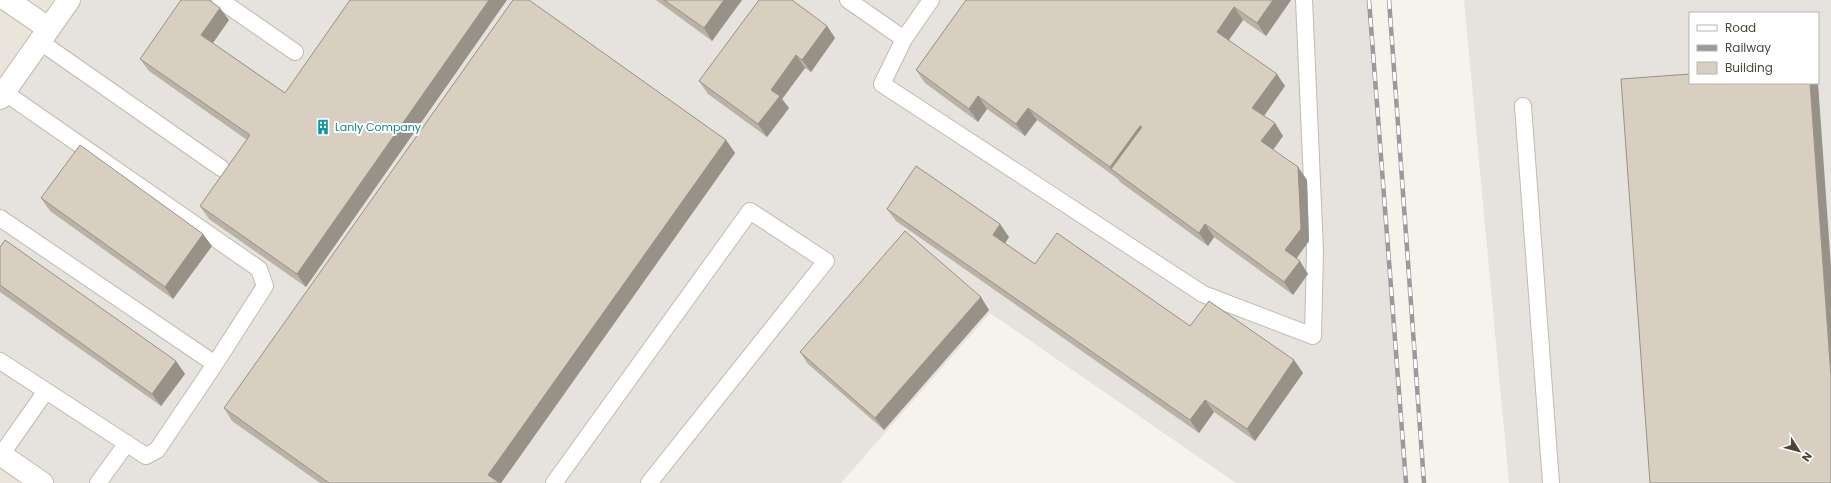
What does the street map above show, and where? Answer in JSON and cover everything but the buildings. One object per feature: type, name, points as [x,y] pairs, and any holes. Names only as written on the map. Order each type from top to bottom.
[{"type":"street","points":[[7,0],[44,35]]},
{"type":"street","points":[[2,95],[69,0]]},
{"type":"street","points":[[1,455],[42,483]]},
{"type":"lane","points":[[220,0],[295,52]]},
{"type":"lane","points":[[848,0],[904,39]]},
{"type":"lane","points":[[931,0],[904,39],[882,84],[1203,294],[1313,336],[1315,250],[1304,0]]},
{"type":"lane","points":[[44,35],[221,168]]},
{"type":"lane","points":[[0,361],[146,456],[157,450],[265,286],[259,269],[2,95]]},
{"type":"lane","points":[[1523,106],[1551,483]]},
{"type":"lane","points":[[554,483],[750,211],[826,261],[649,483]]},
{"type":"lane","points":[[0,218],[215,364]]},
{"type":"lane","points":[[1,455],[46,391]]},
{"type":"lane","points":[[98,483],[127,443]]},
{"type":"shaded area","points":[[0,0],[69,0],[0,98]]},
{"type":"shaded area","points":[[69,0],[1369,0],[1406,483],[1236,483],[990,313],[841,483],[42,483],[0,454],[0,98]]},
{"type":"shaded area","points":[[1464,0],[1831,0],[1831,483],[1509,483]]},
{"type":"shaded area","points":[[0,454],[42,483],[0,483]]},
{"type":"railway","points":[[1369,0],[1406,483]]},
{"type":"railway","points":[[1389,0],[1424,483]]},
{"type":"place","name":"Lanly Company","points":[[323,127]]}]
